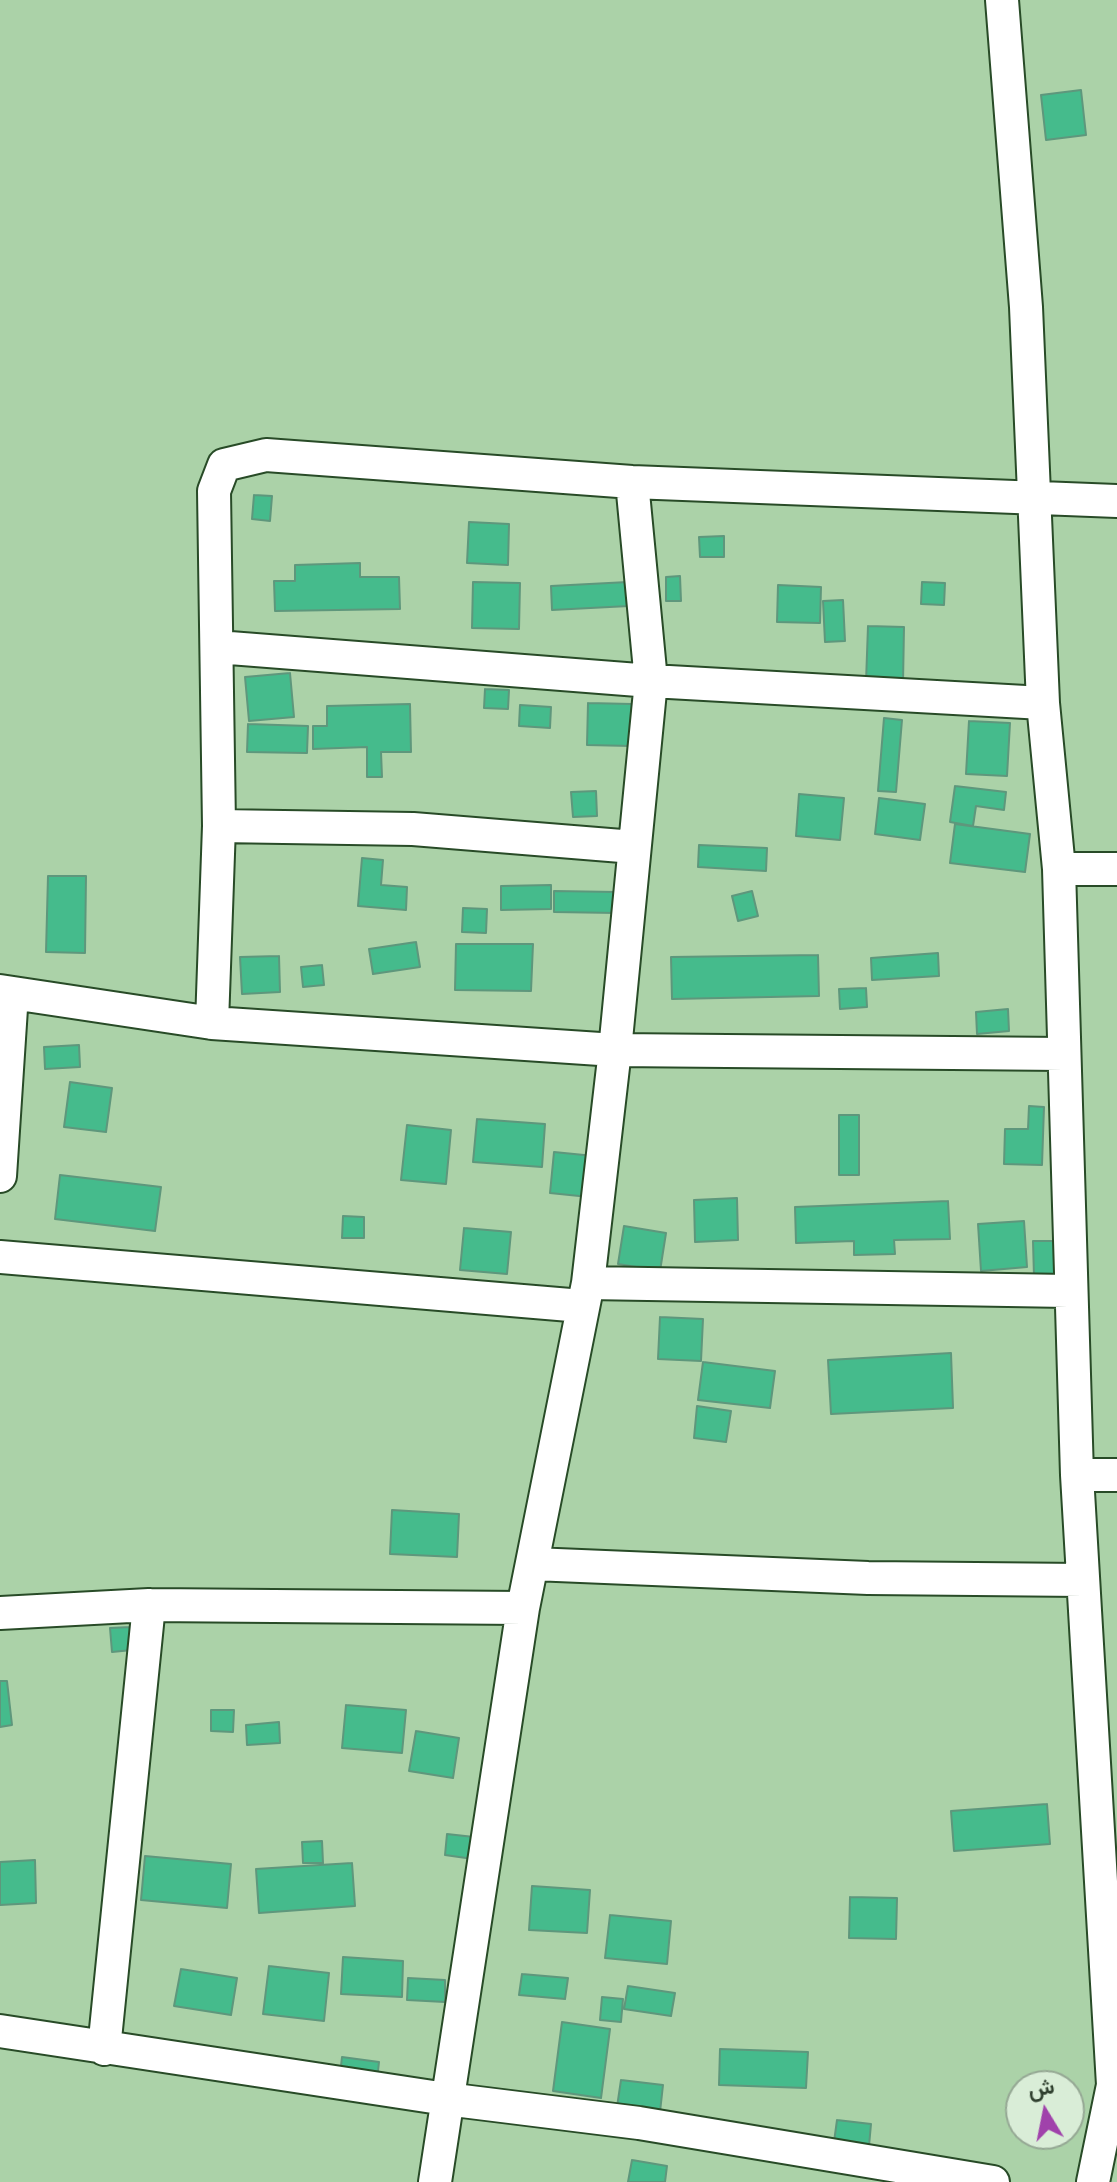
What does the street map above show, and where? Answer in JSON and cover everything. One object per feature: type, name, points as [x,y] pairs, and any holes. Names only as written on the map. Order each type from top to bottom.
[{"type":"street","points":[[1002,0],[1026,307],[1043,703],[1059,869],[1068,1291],[1083,1580],[1107,1787],[1115,2085],[1093,2182]]},
{"type":"street","points":[[212,1023],[219,826],[214,491],[224,465],[266,455],[632,482],[1117,501]]},
{"type":"street","points":[[435,2182],[523,1608],[585,1294],[615,1050],[651,681],[632,482]]},
{"type":"street","points":[[217,647],[651,681],[1043,703]]},
{"type":"street","points":[[219,826],[413,829],[634,847]]},
{"type":"street","points":[[1059,869],[1117,869]]},
{"type":"street","points":[[0,1176],[6,992],[212,1023],[615,1050],[1064,1054]]},
{"type":"street","points":[[0,1257],[585,1294],[1068,1291]]},
{"type":"street","points":[[1077,1475],[1117,1475]]},
{"type":"street","points":[[533,1564],[868,1578],[1083,1580]]},
{"type":"street","points":[[0,1613],[149,1605],[523,1608]]},
{"type":"street","points":[[104,2049],[149,1605]]},
{"type":"street","points":[[0,2031],[446,2099],[639,2123],[993,2182]]},
{"type":"building","points":[[1081,90],[1086,135],[1046,140],[1041,95]]},
{"type":"building","points":[[254,495],[272,496],[270,521],[252,519]]},
{"type":"building","points":[[469,522],[509,524],[508,565],[467,563]]},
{"type":"building","points":[[724,536],[724,557],[700,557],[699,537]]},
{"type":"building","points":[[360,563],[360,577],[399,577],[400,609],[275,611],[274,581],[295,581],[295,565]]},
{"type":"building","points":[[680,576],[681,601],[666,601],[666,577]]},
{"type":"building","points":[[473,582],[520,583],[519,629],[472,628]]},
{"type":"building","points":[[628,582],[629,606],[552,610],[551,586]]},
{"type":"building","points":[[922,582],[945,583],[944,605],[921,604]]},
{"type":"building","points":[[778,585],[821,587],[820,623],[777,622]]},
{"type":"building","points":[[843,600],[845,641],[825,642],[823,601]]},
{"type":"building","points":[[868,626],[904,627],[903,683],[866,682]]},
{"type":"building","points":[[290,673],[294,717],[249,721],[245,677]]},
{"type":"building","points":[[485,689],[509,690],[508,709],[484,708]]},
{"type":"building","points":[[588,703],[632,704],[631,746],[587,745]]},
{"type":"building","points":[[410,704],[411,752],[381,752],[382,777],[367,777],[367,747],[313,749],[313,726],[327,726],[327,706]]},
{"type":"building","points":[[520,705],[551,707],[550,728],[519,726]]},
{"type":"building","points":[[884,718],[902,720],[896,792],[878,791]]},
{"type":"building","points":[[969,721],[1010,723],[1007,776],[966,774]]},
{"type":"building","points":[[248,724],[308,726],[307,753],[247,752]]},
{"type":"building","points":[[955,786],[1006,792],[1004,810],[976,806],[973,826],[950,822]]},
{"type":"building","points":[[596,791],[597,816],[573,817],[571,792]]},
{"type":"building","points":[[799,794],[844,798],[840,840],[796,836]]},
{"type":"building","points":[[879,798],[925,804],[920,840],[875,834]]},
{"type":"building","points":[[955,824],[1030,834],[1025,872],[950,863]]},
{"type":"building","points":[[699,845],[767,848],[766,871],[698,867]]},
{"type":"building","points":[[362,858],[383,860],[381,885],[407,887],[406,910],[358,906]]},
{"type":"building","points":[[48,876],[86,876],[85,953],[46,952]]},
{"type":"building","points":[[551,885],[551,909],[501,910],[501,886]]},
{"type":"building","points":[[554,891],[617,892],[617,913],[554,912]]},
{"type":"building","points":[[752,891],[758,916],[738,921],[732,896]]},
{"type":"building","points":[[463,908],[487,909],[486,933],[462,932]]},
{"type":"building","points":[[416,942],[420,967],[373,974],[369,949]]},
{"type":"building","points":[[456,944],[533,944],[531,991],[455,990]]},
{"type":"building","points":[[938,953],[939,976],[872,980],[871,958]]},
{"type":"building","points":[[818,955],[819,996],[672,999],[671,957]]},
{"type":"building","points":[[279,956],[280,992],[242,994],[240,957]]},
{"type":"building","points":[[322,965],[324,985],[303,987],[301,967]]},
{"type":"building","points":[[866,988],[867,1007],[840,1009],[839,989]]},
{"type":"building","points":[[1008,1009],[1009,1031],[977,1034],[976,1012]]},
{"type":"building","points":[[79,1045],[80,1067],[45,1069],[44,1047]]},
{"type":"building","points":[[70,1082],[112,1088],[106,1132],[64,1127]]},
{"type":"building","points":[[1029,1106],[1044,1107],[1042,1165],[1004,1164],[1005,1129],[1028,1129]]},
{"type":"building","points":[[839,1115],[859,1115],[859,1175],[839,1175]]},
{"type":"building","points":[[477,1119],[545,1124],[542,1167],[473,1162]]},
{"type":"building","points":[[407,1125],[451,1130],[446,1184],[401,1180]]},
{"type":"building","points":[[554,1152],[594,1156],[589,1197],[550,1193]]},
{"type":"building","points":[[60,1175],[161,1187],[155,1231],[55,1219]]},
{"type":"building","points":[[737,1198],[738,1240],[695,1242],[694,1200]]},
{"type":"building","points":[[948,1201],[950,1239],[894,1240],[895,1254],[854,1255],[854,1241],[796,1243],[795,1207]]},
{"type":"building","points":[[343,1216],[364,1217],[364,1238],[342,1238]]},
{"type":"building","points":[[1024,1221],[1027,1267],[981,1271],[978,1224]]},
{"type":"building","points":[[624,1226],[666,1233],[660,1271],[618,1264]]},
{"type":"building","points":[[464,1228],[511,1232],[507,1274],[460,1270]]},
{"type":"building","points":[[1033,1241],[1061,1241],[1062,1276],[1034,1277]]},
{"type":"building","points":[[660,1317],[703,1319],[701,1361],[658,1359]]},
{"type":"building","points":[[951,1353],[953,1408],[831,1414],[828,1360]]},
{"type":"building","points":[[703,1362],[775,1371],[770,1408],[698,1400]]},
{"type":"building","points":[[697,1406],[731,1411],[726,1442],[694,1438]]},
{"type":"building","points":[[392,1510],[459,1514],[457,1557],[390,1554]]},
{"type":"building","points":[[130,1627],[132,1650],[112,1652],[110,1628]]},
{"type":"building","points":[[0,1681],[7,1681],[12,1725],[0,1727]]},
{"type":"building","points":[[346,1705],[406,1710],[402,1753],[342,1748]]},
{"type":"building","points":[[211,1710],[234,1710],[233,1732],[211,1731]]},
{"type":"building","points":[[279,1722],[280,1743],[247,1745],[246,1725]]},
{"type":"building","points":[[416,1731],[459,1738],[453,1778],[409,1771]]},
{"type":"building","points":[[1047,1804],[1050,1844],[954,1851],[951,1811]]},
{"type":"building","points":[[447,1834],[483,1838],[480,1860],[445,1855]]},
{"type":"building","points":[[322,1841],[323,1863],[303,1863],[302,1842]]},
{"type":"building","points":[[145,1856],[231,1864],[227,1908],[141,1900]]},
{"type":"building","points":[[35,1860],[36,1903],[0,1905],[0,1862]]},
{"type":"building","points":[[352,1863],[355,1906],[259,1913],[256,1869]]},
{"type":"building","points":[[532,1886],[590,1890],[587,1933],[529,1930]]},
{"type":"building","points":[[850,1897],[897,1898],[896,1939],[849,1938]]},
{"type":"building","points":[[610,1915],[671,1921],[667,1964],[605,1958]]},
{"type":"building","points":[[343,1957],[403,1961],[402,1997],[341,1994]]},
{"type":"building","points":[[269,1966],[329,1973],[324,2021],[263,2014]]},
{"type":"building","points":[[181,1969],[237,1978],[231,2015],[174,2006]]},
{"type":"building","points":[[522,1974],[568,1978],[565,1999],[519,1995]]},
{"type":"building","points":[[408,1978],[445,1980],[445,2002],[407,2000]]},
{"type":"building","points":[[628,1986],[675,1993],[671,2016],[624,2009]]},
{"type":"building","points":[[602,1997],[623,1999],[621,2022],[600,2020]]},
{"type":"building","points":[[562,2022],[610,2029],[601,2098],[553,2091]]},
{"type":"building","points":[[720,2049],[808,2052],[806,2088],[719,2085]]},
{"type":"building","points":[[342,2057],[379,2062],[377,2080],[340,2075]]},
{"type":"building","points":[[621,2080],[663,2085],[660,2112],[617,2107]]},
{"type":"building","points":[[837,2120],[871,2124],[869,2146],[834,2142]]},
{"type":"building","points":[[632,2160],[667,2166],[665,2182],[628,2182]]}]
